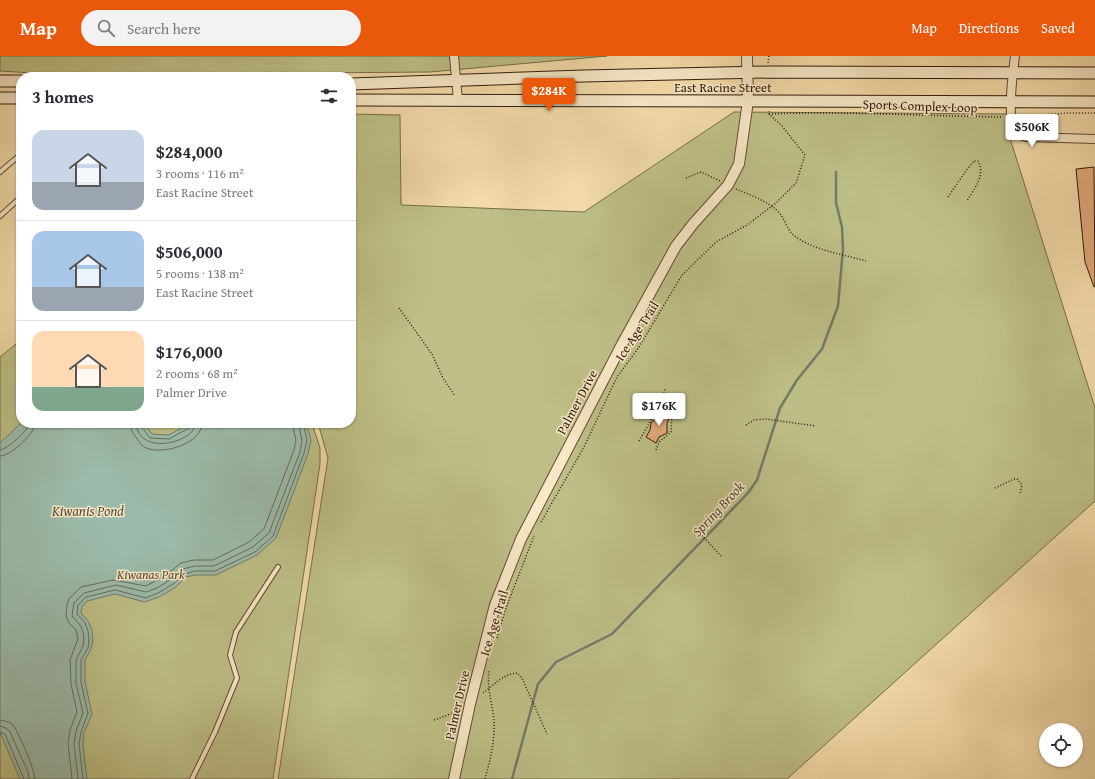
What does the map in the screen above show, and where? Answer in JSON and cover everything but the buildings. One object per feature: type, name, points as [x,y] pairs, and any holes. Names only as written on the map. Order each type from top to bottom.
[{"type":"main road","name":"East Racine Street","points":[[356,84],[583,76],[769,72],[1095,73]]},
{"type":"main road","points":[[0,81],[16,81]]},
{"type":"main road","points":[[0,98],[16,98]]},
{"type":"main road","name":"East Racine Street","points":[[356,100],[1095,102]]},
{"type":"street","points":[[454,56],[458,100]]},
{"type":"street","name":"Palmer Drive","points":[[454,779],[470,704],[495,605],[521,539],[620,348],[676,246],[693,224],[728,185],[739,164],[748,101],[747,56]]},
{"type":"street","points":[[1015,56],[1011,102],[1013,126],[1020,136],[1095,139]]},
{"type":"lane","points":[[0,172],[16,158]]},
{"type":"lane","points":[[0,216],[16,202]]},
{"type":"lane","points":[[193,779],[215,732],[237,678],[230,655],[236,632],[278,567]]},
{"type":"path","points":[[768,56],[769,114]]},
{"type":"path","name":"Sports Complex Loop","points":[[769,114],[910,114],[955,117],[1012,118],[1067,113],[1095,113]]},
{"type":"path","name":"Ice Age Trail","points":[[538,528],[588,441],[617,378],[639,347],[682,275],[716,242],[747,225],[772,207],[796,183],[805,155],[782,126],[769,114]]},
{"type":"path","points":[[948,197],[968,168],[974,161],[978,161],[981,166],[981,175],[967,200]]},
{"type":"path","points":[[686,178],[701,172],[772,207],[781,215],[786,226],[796,237],[820,248],[866,261]]},
{"type":"path","points":[[399,308],[432,354],[443,378],[455,396]]},
{"type":"path","points":[[639,441],[661,403],[665,389]]},
{"type":"path","points":[[656,450],[659,442],[671,432],[672,415],[661,403]]},
{"type":"path","points":[[746,425],[754,420],[766,419],[816,426]]},
{"type":"path","points":[[995,488],[1017,479],[1022,485],[1020,493]]},
{"type":"path","points":[[696,529],[722,557]]},
{"type":"path","name":"Ice Age Trail","points":[[496,645],[506,608],[535,534]]},
{"type":"path","name":"Ice Age Trail","points":[[484,779],[491,754],[494,732],[493,709],[487,684],[489,668]]},
{"type":"path","points":[[482,694],[503,677],[510,673],[517,673],[522,678],[547,734]]},
{"type":"path","points":[[434,720],[460,710],[470,704]]},
{"type":"green space","points":[[0,56],[607,56],[430,72],[0,71]]},
{"type":"green space","points":[[734,112],[1007,114],[1009,135],[1095,408],[1095,501],[787,779],[278,779],[328,458],[319,428],[356,428],[356,114],[400,115],[401,205],[584,212]]},
{"type":"green space","name":"Kiwanas Park","points":[[16,344],[16,428],[314,428],[320,448],[320,464],[273,779],[0,779],[0,357]]},
{"type":"water","name":"Kiwanis Pond","points":[[16,428],[148,428],[152,434],[169,435],[181,428],[307,428],[311,440],[308,454],[276,538],[257,555],[216,575],[195,575],[186,577],[176,587],[161,596],[145,602],[115,594],[87,601],[82,607],[81,613],[88,621],[92,630],[93,640],[91,649],[85,660],[85,682],[92,714],[84,733],[83,745],[87,779],[20,779],[0,732],[0,443]]},
{"type":"waterway","name":"Spring Brook","points":[[512,779],[538,684],[556,662],[612,634],[748,493],[757,480],[780,408],[797,380],[822,349],[838,306],[843,249],[842,227],[836,203],[836,172]]}]
